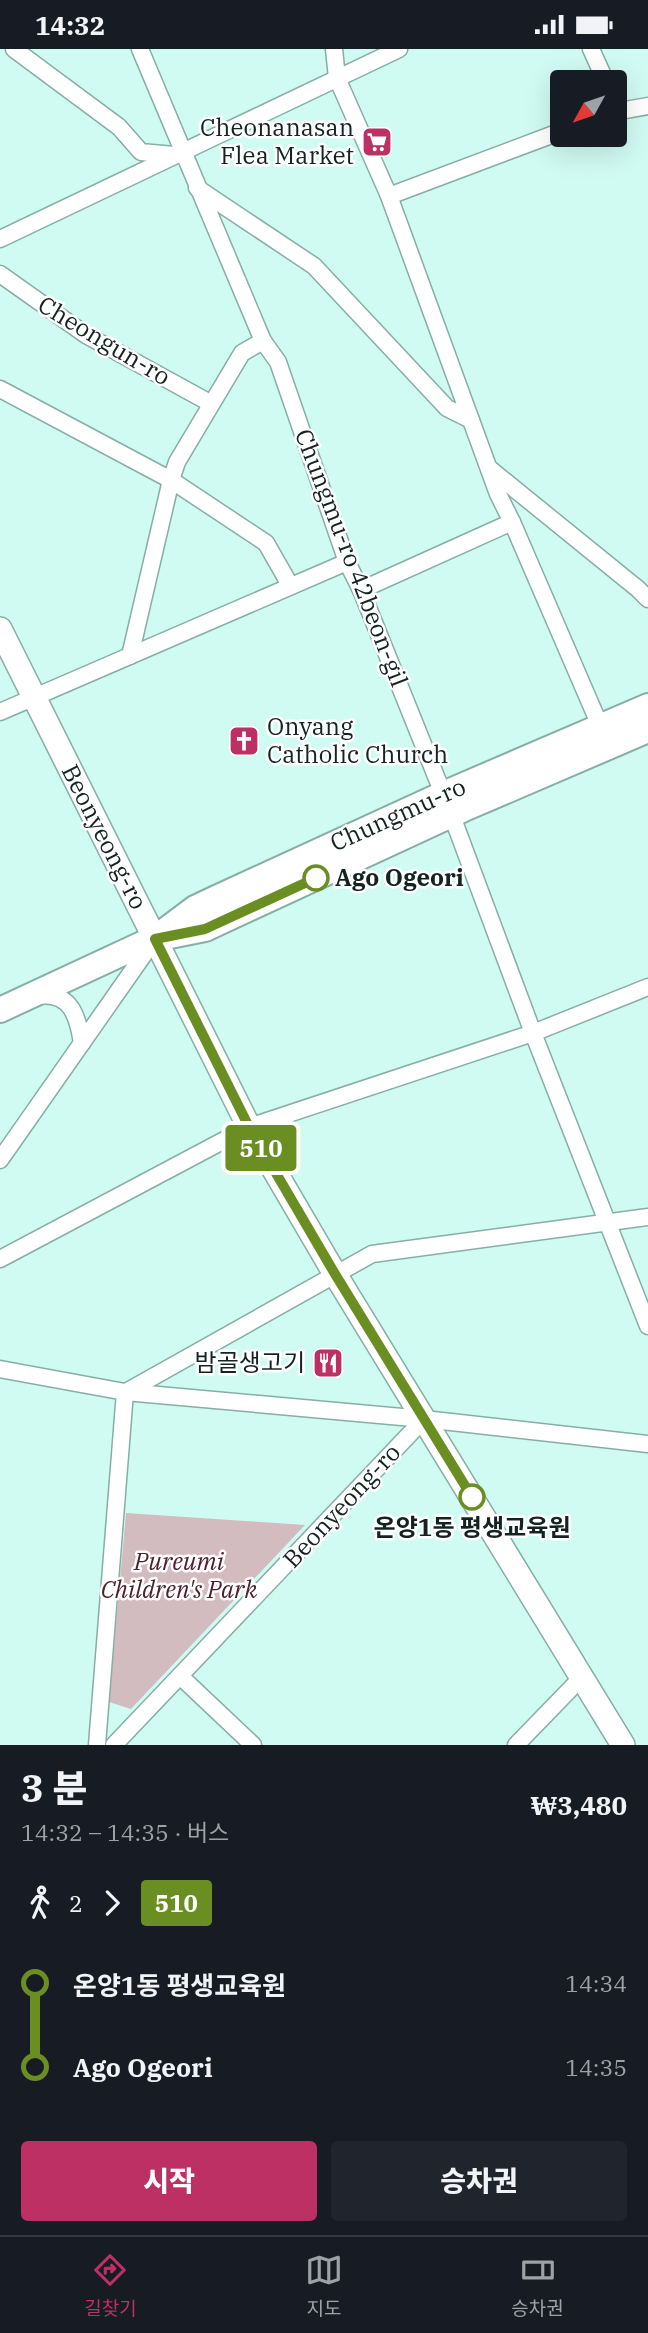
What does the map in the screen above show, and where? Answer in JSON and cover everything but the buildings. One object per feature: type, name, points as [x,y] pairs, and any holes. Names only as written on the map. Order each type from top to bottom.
[{"type":"main road","name":"Chungmu-ro","points":[[0,1010],[155,939],[205,929],[447,805],[604,737],[648,706]]},
{"type":"main road","name":"Chungmu-ro","points":[[604,737],[648,730]]},
{"type":"street","points":[[14,49],[119,127],[141,152],[180,153]]},
{"type":"street","name":"Chungmu-ro 42beon-gil","points":[[140,49],[180,153],[263,341],[278,362],[347,562],[361,590],[447,805],[648,1326]]},
{"type":"street","points":[[334,49],[337,78],[389,196],[498,494],[604,737]]},
{"type":"street","points":[[0,239],[399,49]]},
{"type":"street","points":[[592,49],[601,70]]},
{"type":"street","points":[[627,107],[648,106]]},
{"type":"street","points":[[389,196],[550,136]]},
{"type":"street","points":[[197,188],[314,266],[446,408],[471,420]]},
{"type":"street","name":"Cheongun-ro","points":[[0,274],[86,335],[210,403]]},
{"type":"street","points":[[130,656],[171,480],[181,453],[242,353],[263,341]]},
{"type":"street","points":[[0,389],[171,480],[266,543],[290,585]]},
{"type":"street","points":[[488,467],[648,599]]},
{"type":"street","points":[[361,590],[512,521]]},
{"type":"street","points":[[0,712],[347,562]]},
{"type":"street","name":"Beonyeong-ro","points":[[0,629],[249,1127],[335,1274],[623,1745]]},
{"type":"street","points":[[0,1160],[155,939]]},
{"type":"street","points":[[0,1259],[249,1127],[533,1033],[648,987]]},
{"type":"street","points":[[29,997],[51,994],[69,1003],[79,1022],[82,1043]]},
{"type":"street","points":[[125,1392],[372,1254],[648,1217]]},
{"type":"street","points":[[0,1369],[125,1392],[424,1419],[648,1444]]},
{"type":"street","points":[[97,1745],[125,1392]]},
{"type":"street","name":"Beonyeong-ro","points":[[114,1745],[424,1419]]},
{"type":"street","points":[[180,1676],[253,1745]]},
{"type":"street","points":[[516,1745],[582,1677]]},
{"type":"green space","name":"Pureumi Children's Park","points":[[126,1513],[305,1525],[131,1709],[109,1702]]},
{"type":"bus line","name":"510","points":[[316,878],[205,929],[155,939],[249,1127],[335,1274],[472,1497]]},
{"type":"place","name":"Cheonanasan Flea Market","points":[[377,142]]},
{"type":"place","name":"Onyang Catholic Church","points":[[244,741]]},
{"type":"place","name":"Ago Ogeori","points":[[316,878]]},
{"type":"place","name":"밤골생고기","points":[[328,1363]]},
{"type":"place","name":"온양1동 평생교육원","points":[[472,1497]]}]
